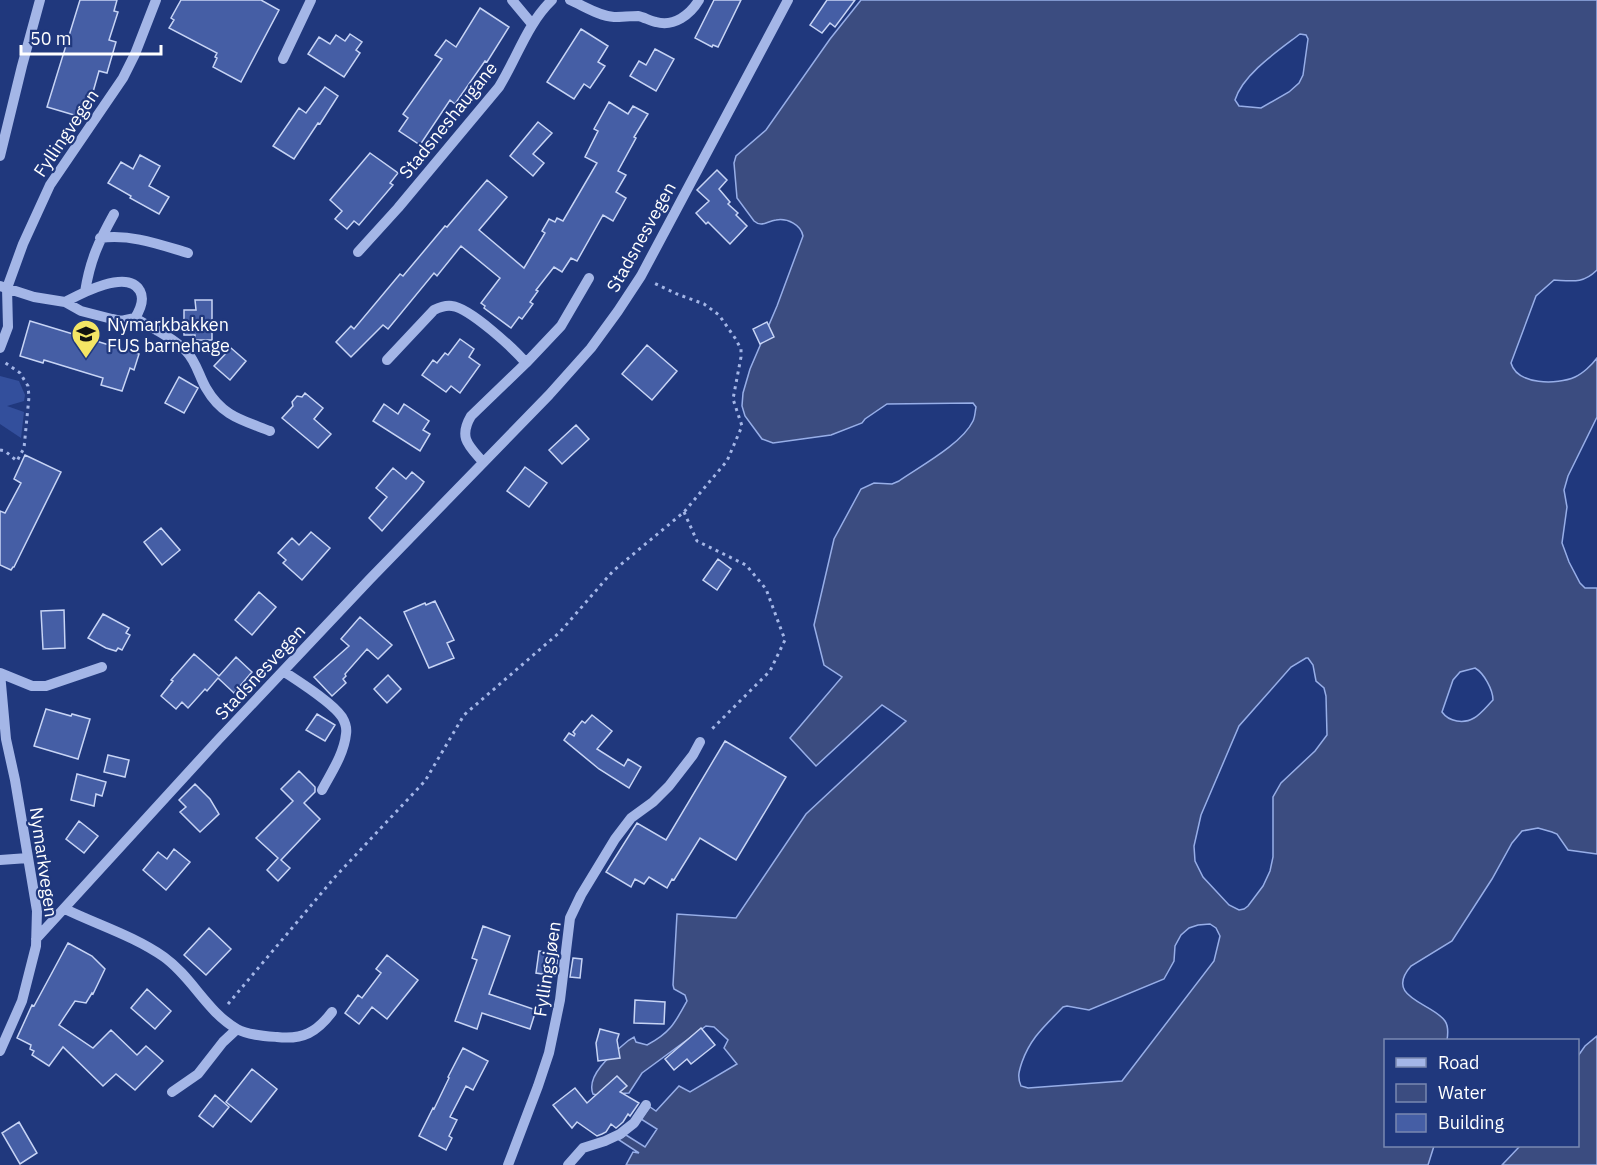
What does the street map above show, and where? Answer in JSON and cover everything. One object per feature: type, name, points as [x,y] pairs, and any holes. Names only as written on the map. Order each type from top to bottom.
[{"type":"street","points":[[0,156],[40,0]]},
{"type":"street","name":"Fyllingvegen","points":[[3,287],[50,185],[123,78],[156,0]]},
{"type":"street","points":[[283,59],[311,0]]},
{"type":"street","points":[[512,0],[532,24]]},
{"type":"street","name":"Stadsneshaugane","points":[[358,252],[398,208],[499,87],[532,24],[552,0]]},
{"type":"street","points":[[570,0],[602,14],[614,17],[641,16],[659,23],[676,22],[685,16],[699,0]]},
{"type":"street","name":"Stadsnesvegen","points":[[36,939],[218,740],[549,395],[591,348],[641,276],[788,0]]},
{"type":"street","points":[[85,292],[93,254],[114,214]]},
{"type":"street","points":[[100,238],[117,236],[150,241],[188,253]]},
{"type":"street","name":"Stadsnesvegen","points":[[483,462],[465,439],[466,423],[561,326],[589,278]]},
{"type":"street","points":[[65,302],[113,282],[131,283],[141,292],[142,301],[135,318]]},
{"type":"street","points":[[0,348],[8,327],[3,287],[34,297],[65,302],[81,311],[112,320],[135,318],[175,342],[185,351],[192,359],[218,406],[236,418],[270,431]]},
{"type":"street","points":[[387,360],[434,310],[441,306],[451,305],[461,308],[502,339],[526,363]]},
{"type":"street","points":[[0,673],[32,686],[46,686],[102,667]]},
{"type":"street","points":[[283,671],[305,685],[333,708],[341,715],[345,724],[343,747],[322,790]]},
{"type":"street","name":"Nymarkvegen","points":[[0,673],[6,740],[37,910],[36,939],[22,1001],[0,1051]]},
{"type":"street","name":"Fyllingsjøen","points":[[508,1165],[549,1053],[560,1000],[570,918],[581,895],[615,839],[632,818],[669,786],[700,742]]},
{"type":"street","points":[[0,860],[28,858]]},
{"type":"street","points":[[65,909],[156,951],[170,961],[219,1015],[237,1029],[266,1036],[300,1037],[323,1024],[332,1012]]},
{"type":"street","points":[[172,1092],[198,1074],[223,1041],[237,1029]]},
{"type":"street","points":[[568,1165],[583,1148],[605,1141],[627,1129],[646,1105]]},
{"type":"path","points":[[219,1015],[335,878],[425,781],[464,715],[560,632],[612,571],[684,512],[727,461],[742,426],[734,399],[741,349],[719,315],[704,304],[677,294],[641,276]]},
{"type":"path","points":[[0,359],[20,373],[28,386],[29,396],[24,448],[17,461],[0,450]]},
{"type":"path","points":[[684,512],[697,541],[746,564],[766,589],[785,640],[770,671],[700,742]]},
{"type":"shaded area","points":[[0,376],[19,381],[25,395],[24,401],[7,406],[24,412],[21,438],[0,424]]},
{"type":"water","points":[[861,0],[1597,0],[1597,270],[1582,280],[1554,280],[1536,296],[1511,363],[1521,376],[1548,382],[1575,377],[1597,358],[1597,417],[1568,476],[1564,490],[1567,507],[1562,543],[1580,583],[1585,588],[1597,588],[1597,854],[1568,850],[1557,834],[1552,832],[1538,828],[1522,831],[1512,843],[1452,941],[1411,966],[1404,977],[1403,986],[1406,993],[1445,1021],[1448,1035],[1447,1039],[1384,1039],[1384,1147],[1434,1147],[1428,1165],[626,1165],[633,1152],[639,1153],[619,1140],[626,1135],[645,1147],[657,1129],[641,1119],[650,1107],[656,1111],[679,1086],[690,1092],[737,1064],[724,1048],[728,1040],[714,1027],[706,1026],[642,1073],[629,1093],[593,1094],[593,1079],[610,1057],[634,1037],[636,1042],[647,1045],[667,1032],[687,1001],[685,995],[674,989],[673,985],[677,914],[736,918],[806,814],[906,721],[882,705],[816,766],[790,738],[842,677],[824,665],[814,625],[834,539],[861,489],[874,483],[892,484],[899,481],[960,438],[975,416],[976,407],[973,403],[887,404],[862,423],[831,435],[773,443],[762,439],[745,416],[742,406],[743,393],[750,369],[803,236],[800,229],[789,221],[776,220],[757,223],[737,198],[734,163],[736,156],[766,130],[830,39]],"holes":[[[1300,34],[1306,35],[1308,39],[1303,75],[1299,83],[1289,92],[1261,108],[1239,106],[1235,100],[1246,81],[1263,63]],[[1306,658],[1313,665],[1316,681],[1324,688],[1327,735],[1315,751],[1281,783],[1273,797],[1273,857],[1270,871],[1263,886],[1248,906],[1239,910],[1229,905],[1203,877],[1195,861],[1194,846],[1201,815],[1239,726],[1291,667]],[[1475,668],[1487,682],[1493,700],[1482,712],[1470,720],[1453,720],[1442,712],[1453,680],[1460,672]],[[1210,924],[1216,928],[1220,936],[1214,961],[1122,1081],[1028,1088],[1021,1086],[1019,1071],[1030,1046],[1039,1032],[1063,1007],[1089,1010],[1164,979],[1174,961],[1175,946],[1181,935],[1189,928]]]},
{"type":"water","points":[[1597,1036],[1597,1165],[1502,1165],[1519,1147],[1579,1147],[1579,1055]]},
{"type":"building","points":[[80,0],[117,0],[114,11],[118,12],[109,40],[116,42],[107,73],[99,71],[91,99],[87,98],[81,117],[47,107]]},
{"type":"building","points":[[181,0],[261,0],[279,10],[241,82],[213,67],[217,53],[169,28],[174,20],[171,18]]},
{"type":"building","points":[[714,0],[741,0],[718,47],[713,45],[712,47],[695,38]]},
{"type":"building","points":[[827,0],[855,0],[835,27],[830,23],[822,33],[810,25]]},
{"type":"building","points":[[480,8],[509,27],[487,62],[485,61],[455,104],[450,100],[420,145],[399,131],[408,118],[403,114],[442,59],[435,55],[446,40],[456,47]]},
{"type":"building","points":[[581,29],[608,46],[598,62],[605,66],[590,88],[584,84],[574,99],[547,82]]},
{"type":"building","points":[[350,34],[362,42],[356,50],[360,53],[344,77],[308,54],[319,37],[330,44],[336,35],[345,41]]},
{"type":"building","points":[[655,49],[674,59],[656,91],[630,76],[639,61],[646,65]]},
{"type":"building","points":[[325,87],[338,96],[294,159],[273,146],[299,108],[306,113]]},
{"type":"building","points":[[609,102],[628,114],[633,106],[648,114],[618,171],[626,175],[616,192],[626,198],[613,221],[603,215],[577,261],[571,258],[562,272],[554,267],[536,290],[538,291],[530,302],[533,304],[522,319],[519,317],[511,328],[484,308],[485,306],[481,303],[500,278],[461,246],[437,276],[434,273],[388,329],[383,325],[351,357],[336,342],[351,326],[354,329],[400,274],[403,276],[487,180],[507,197],[479,230],[524,268],[545,233],[542,231],[549,219],[555,222],[557,218],[563,221],[597,163],[585,157],[598,131],[594,129]]},
{"type":"building","points":[[538,122],[552,133],[533,154],[544,163],[533,176],[510,156]]},
{"type":"building","points":[[370,153],[398,173],[390,183],[393,185],[359,225],[354,221],[347,229],[335,219],[342,211],[330,200]]},
{"type":"building","points":[[140,155],[160,166],[149,186],[169,197],[159,214],[108,183],[121,162],[133,169]]},
{"type":"building","points":[[717,170],[727,180],[719,189],[730,202],[728,204],[738,213],[736,215],[747,226],[730,244],[696,213],[709,201],[697,190]]},
{"type":"building","points":[[195,300],[212,300],[212,340],[195,340],[195,335],[184,335],[184,310],[196,310]]},
{"type":"building","points":[[30,321],[139,354],[134,370],[130,368],[122,391],[101,385],[103,378],[44,360],[43,363],[20,356]]},
{"type":"building","points":[[767,322],[774,337],[760,344],[753,329]]},
{"type":"building","points":[[460,339],[474,349],[469,357],[480,365],[460,393],[451,386],[446,392],[422,375],[433,360],[437,363],[445,353],[448,355]]},
{"type":"building","points":[[647,345],[677,371],[652,400],[622,374]]},
{"type":"building","points":[[231,348],[246,361],[230,380],[214,366]]},
{"type":"building","points":[[179,377],[198,388],[184,413],[165,403]]},
{"type":"building","points":[[305,393],[323,408],[314,419],[331,434],[318,448],[282,418],[293,406],[292,402],[297,396],[302,397]]},
{"type":"building","points":[[384,404],[398,414],[404,404],[429,421],[423,430],[430,434],[420,451],[373,421]]},
{"type":"building","points":[[576,425],[589,439],[562,464],[549,450]]},
{"type":"building","points":[[25,455],[61,472],[11,570],[0,565],[0,511],[5,513],[21,483],[14,479]]},
{"type":"building","points":[[525,467],[547,483],[529,507],[507,491]]},
{"type":"building","points":[[393,468],[406,479],[412,472],[424,482],[382,531],[369,518],[387,497],[376,488]]},
{"type":"building","points":[[161,528],[180,550],[162,565],[144,542]]},
{"type":"building","points":[[311,532],[330,548],[302,580],[283,563],[286,560],[278,553],[292,538],[299,545]]},
{"type":"building","points":[[718,559],[731,569],[717,590],[703,580]]},
{"type":"building","points":[[259,592],[276,607],[252,635],[235,620]]},
{"type":"building","points":[[435,601],[454,640],[447,643],[454,658],[429,668],[404,612]]},
{"type":"building","points":[[64,610],[65,648],[43,649],[41,611]]},
{"type":"building","points":[[103,614],[129,628],[126,633],[130,635],[122,650],[106,648],[88,638]]},
{"type":"building","points":[[360,617],[392,645],[378,659],[367,649],[345,674],[343,679],[346,683],[332,696],[314,677],[349,646],[341,639]]},
{"type":"building","points":[[194,654],[219,676],[236,657],[252,672],[234,693],[218,678],[188,708],[182,702],[176,709],[161,696],[173,681],[171,680]]},
{"type":"building","points":[[388,675],[401,689],[387,703],[374,689]]},
{"type":"building","points":[[46,709],[90,719],[78,759],[34,746]]},
{"type":"building","points":[[317,714],[335,725],[325,741],[306,730]]},
{"type":"building","points":[[592,715],[612,731],[597,749],[624,766],[628,759],[641,767],[629,788],[599,769],[564,740],[569,733],[574,736],[573,732],[582,721],[585,723]]},
{"type":"building","points":[[725,741],[786,777],[736,860],[700,838],[667,888],[649,877],[644,884],[635,879],[631,887],[606,872],[637,823],[666,840]]},
{"type":"building","points":[[108,755],[129,760],[125,777],[104,772]]},
{"type":"building","points":[[299,771],[315,787],[315,792],[304,803],[320,819],[281,860],[290,868],[278,881],[267,870],[278,858],[256,838],[293,801],[281,789]]},
{"type":"building","points":[[77,774],[106,782],[102,796],[96,794],[94,806],[71,800]]},
{"type":"building","points":[[195,784],[210,799],[219,814],[200,832],[180,812],[186,807],[179,800]]},
{"type":"building","points":[[79,821],[98,836],[84,853],[66,839]]},
{"type":"building","points":[[174,849],[190,862],[166,890],[143,870],[158,852],[167,859]]},
{"type":"building","points":[[483,926],[510,936],[489,994],[536,1010],[530,1029],[482,1013],[477,1029],[455,1021],[477,960],[472,958]]},
{"type":"building","points":[[209,928],[231,949],[206,975],[184,955]]},
{"type":"building","points":[[68,943],[92,956],[105,969],[86,1003],[75,1001],[59,1025],[93,1048],[111,1030],[137,1055],[146,1046],[163,1061],[135,1090],[116,1074],[103,1086],[63,1047],[49,1066],[32,1055],[34,1051],[30,1049],[31,1045],[17,1038],[32,1005],[34,1006]]},
{"type":"building","points":[[539,951],[558,956],[555,976],[536,973]]},
{"type":"building","points":[[387,955],[418,980],[387,1019],[372,1007],[359,1024],[345,1013],[358,995],[362,998],[381,973],[376,969]]},
{"type":"building","points":[[573,958],[582,959],[580,978],[570,977]]},
{"type":"building","points":[[147,989],[171,1011],[155,1029],[131,1008]]},
{"type":"building","points":[[635,1000],[665,1002],[664,1024],[634,1023]]},
{"type":"building","points":[[701,1028],[715,1045],[691,1064],[687,1059],[674,1070],[665,1059]]},
{"type":"building","points":[[600,1029],[619,1034],[617,1040],[620,1058],[598,1061],[596,1043]]},
{"type":"building","points":[[463,1048],[488,1061],[473,1090],[466,1086],[450,1117],[457,1120],[449,1136],[452,1138],[446,1150],[419,1136]]},
{"type":"building","points":[[252,1069],[277,1089],[251,1122],[226,1102]]},
{"type":"building","points":[[617,1076],[627,1086],[620,1092],[639,1103],[630,1116],[628,1114],[616,1128],[611,1124],[606,1132],[597,1136],[577,1122],[572,1128],[553,1105],[575,1088],[587,1103]]},
{"type":"building","points":[[215,1095],[229,1107],[213,1127],[199,1116]]},
{"type":"building","points":[[19,1122],[37,1153],[20,1164],[2,1133]]},
{"type":"place","name":"Nymarkbakken FUS barnehage","points":[[86,360]]}]
